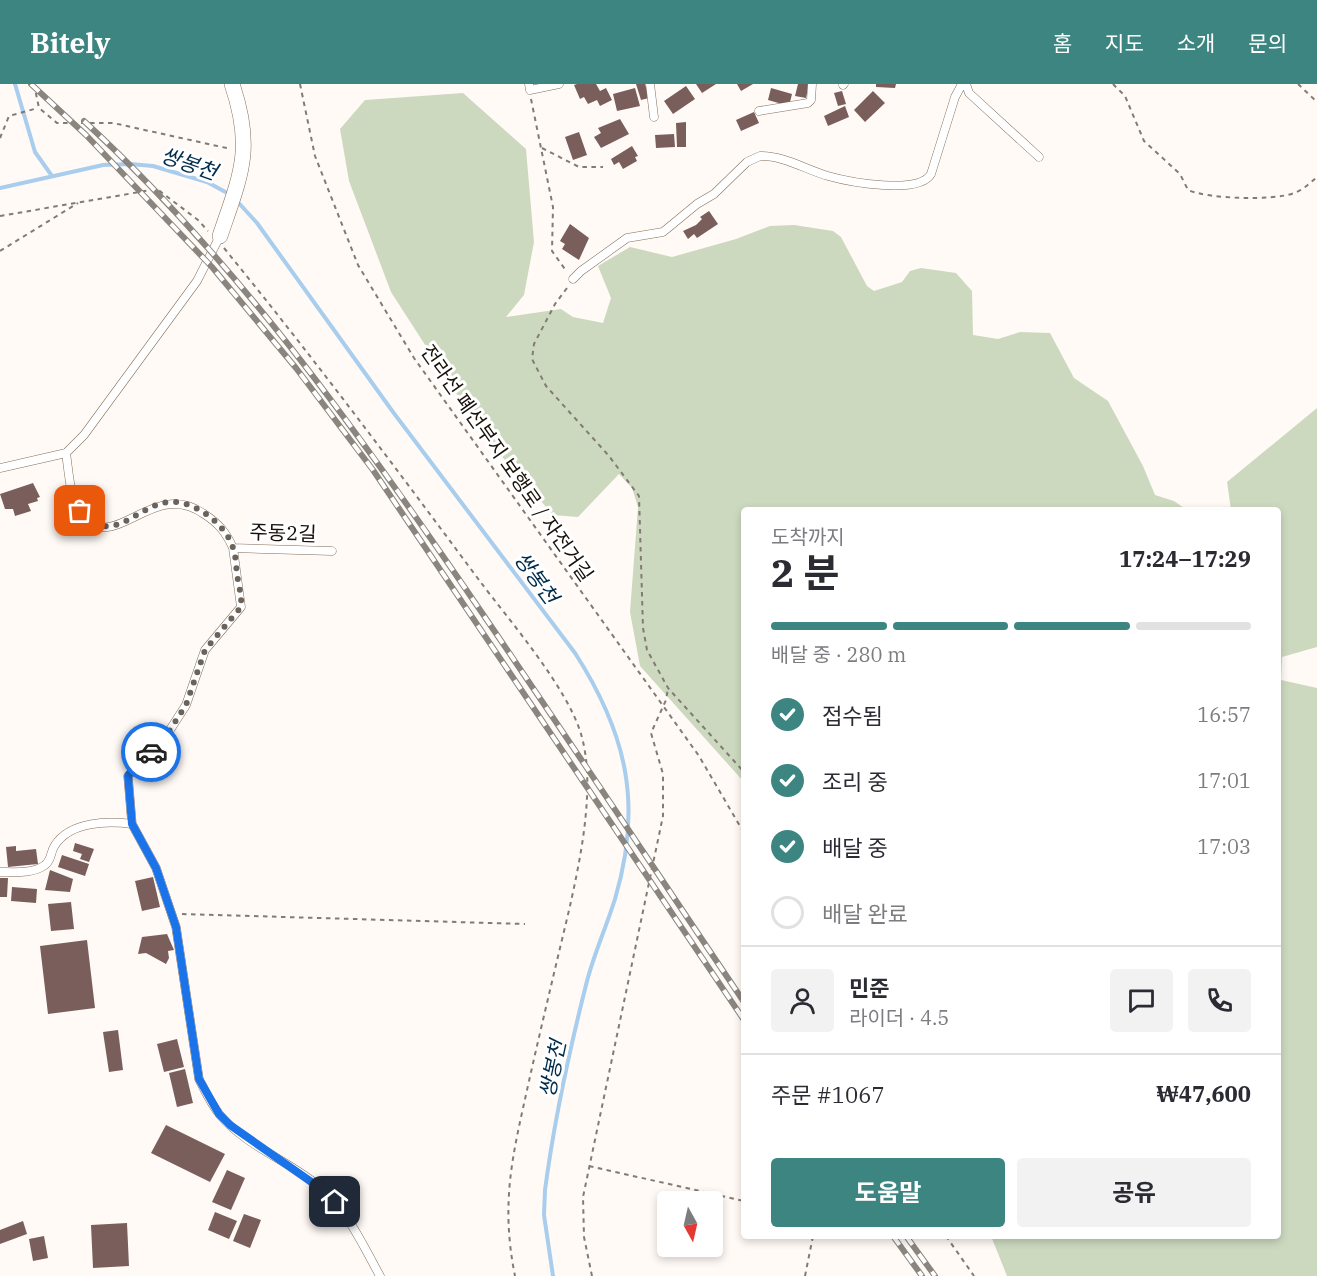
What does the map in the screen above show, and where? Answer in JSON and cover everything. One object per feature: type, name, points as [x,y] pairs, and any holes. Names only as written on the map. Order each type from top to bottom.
[{"type":"street","points":[[219,239],[242,172],[245,153],[241,111],[232,84]]},
{"type":"lane","points":[[529,87],[559,84]]},
{"type":"lane","points":[[650,84],[654,117]]},
{"type":"lane","points":[[759,111],[808,103],[811,100],[812,84]]},
{"type":"lane","points":[[573,279],[627,238],[663,232],[697,204],[714,194],[747,162],[760,156],[852,181],[908,186],[923,183],[931,174],[955,97],[964,84],[969,93],[1039,157]]},
{"type":"lane","points":[[0,468],[66,453],[84,435],[197,281],[219,239]]},
{"type":"lane","name":"주동2길","points":[[66,453],[73,495],[87,522],[99,526],[113,525],[133,519],[165,503],[180,503],[201,511],[214,521],[223,529],[233,548],[241,607],[205,650],[186,705],[168,733],[128,776],[132,824],[156,868],[173,914],[199,1079],[208,1098],[230,1125],[320,1188],[335,1202],[356,1230],[380,1276]]},
{"type":"lane","name":"주동2길","points":[[233,548],[332,551]]},
{"type":"lane","points":[[0,872],[28,871],[43,867],[51,858],[59,841],[87,826],[102,822],[132,824]]},
{"type":"path","points":[[34,84],[38,108],[57,123],[112,123],[245,153]]},
{"type":"path","name":"전라선 폐선부지 보행로 / 자전거길","points":[[300,84],[315,156],[358,265],[414,358],[705,765],[741,828]]},
{"type":"path","points":[[1113,84],[1125,96],[1144,141],[1180,174],[1188,190],[1205,195],[1273,197],[1296,193],[1317,177]]},
{"type":"path","points":[[1298,84],[1317,102]]},
{"type":"path","points":[[529,87],[553,207],[552,251],[573,279],[555,304],[534,344],[532,359],[546,386],[609,456],[639,496],[643,628],[647,650],[668,688],[741,769]]},
{"type":"path","points":[[0,138],[9,116],[38,108]]},
{"type":"path","points":[[542,148],[579,167],[603,166]]},
{"type":"path","points":[[0,216],[157,189],[198,220],[219,239],[318,363],[567,702],[581,735],[588,777],[587,794],[572,892],[509,1175],[507,1222],[515,1276]]},
{"type":"path","points":[[0,251],[81,201]]},
{"type":"path","points":[[592,1276],[586,1250],[582,1210],[589,1166],[663,816],[663,774],[651,733],[668,688]]},
{"type":"path","points":[[173,914],[525,924]]},
{"type":"path","points":[[589,1166],[741,1200]]},
{"type":"path","points":[[805,1276],[812,1239]]},
{"type":"path","points":[[948,1239],[974,1276]]},
{"type":"green space","points":[[463,93],[526,149],[534,242],[524,295],[506,317],[561,309],[573,317],[603,323],[611,298],[598,266],[630,247],[672,257],[736,239],[770,226],[794,225],[833,231],[841,237],[867,286],[874,291],[902,282],[910,271],[921,268],[956,273],[972,291],[973,335],[998,339],[1020,332],[1050,333],[1074,378],[1108,401],[1143,466],[1155,495],[1174,501],[1183,507],[741,507],[741,779],[640,666],[630,612],[638,507],[632,488],[619,474],[578,517],[553,515],[483,435],[391,292],[349,181],[340,129],[365,100]]},
{"type":"green space","points":[[1317,408],[1317,647],[1282,657],[1281,680],[1281,507],[1231,507],[1227,482]]},
{"type":"green space","points":[[1281,680],[1317,688],[1317,1276],[1007,1276],[992,1239],[1281,1239]]},
{"type":"building","points":[[596,84],[600,91],[606,88],[612,100],[600,106],[597,100],[588,104],[584,97],[580,99],[574,85]]},
{"type":"building","points":[[636,84],[645,84],[649,98],[641,100]]},
{"type":"building","points":[[696,84],[716,84],[702,93]]},
{"type":"building","points":[[737,84],[753,84],[741,91]]},
{"type":"building","points":[[798,84],[809,84],[806,98],[795,96]]},
{"type":"building","points":[[876,84],[896,84],[895,88],[876,87]]},
{"type":"building","points":[[686,86],[695,99],[673,114],[664,101]]},
{"type":"building","points":[[635,88],[640,106],[617,111],[613,94]]},
{"type":"building","points":[[771,88],[792,94],[789,106],[768,100]]},
{"type":"building","points":[[842,91],[846,104],[838,106],[834,93]]},
{"type":"building","points":[[873,91],[885,103],[865,122],[854,110]]},
{"type":"building","points":[[845,106],[849,117],[828,126],[824,116]]},
{"type":"building","points":[[754,112],[759,123],[741,131],[736,120]]},
{"type":"building","points":[[620,119],[629,134],[601,148],[594,137],[601,133],[598,128]]},
{"type":"building","points":[[686,122],[686,147],[677,147],[676,123]]},
{"type":"building","points":[[579,132],[587,155],[573,160],[565,137]]},
{"type":"building","points":[[674,134],[675,147],[656,148],[655,135]]},
{"type":"building","points":[[632,146],[638,156],[635,157],[637,161],[623,169],[619,162],[614,165],[611,159]]},
{"type":"building","points":[[709,211],[718,224],[697,238],[694,234],[688,239],[683,231],[696,225],[702,219],[700,217]]},
{"type":"building","points":[[570,224],[589,238],[579,260],[562,249],[565,244],[560,241]]},
{"type":"building","points":[[33,483],[40,497],[37,498],[38,501],[28,504],[31,511],[15,516],[13,509],[5,509],[0,494]]},
{"type":"building","points":[[75,843],[94,849],[89,862],[80,859],[82,854],[73,851]]},
{"type":"building","points":[[16,846],[16,851],[36,849],[38,864],[8,867],[6,847]]},
{"type":"building","points":[[62,855],[89,864],[85,876],[58,867]]},
{"type":"building","points":[[50,870],[73,879],[70,892],[45,890]]},
{"type":"building","points":[[153,877],[160,907],[142,911],[135,881]]},
{"type":"building","points":[[0,878],[8,878],[7,897],[0,897]]},
{"type":"building","points":[[12,887],[37,889],[36,903],[11,901]]},
{"type":"building","points":[[71,902],[74,929],[51,931],[48,904]]},
{"type":"building","points":[[167,934],[174,950],[168,951],[169,958],[166,964],[146,953],[138,954],[142,937]]},
{"type":"building","points":[[87,940],[95,1008],[48,1014],[40,946]]},
{"type":"building","points":[[118,1030],[123,1070],[109,1072],[103,1032]]},
{"type":"building","points":[[177,1039],[184,1067],[164,1072],[157,1044]]},
{"type":"building","points":[[185,1069],[193,1103],[177,1107],[169,1073]]},
{"type":"building","points":[[166,1125],[225,1154],[210,1182],[151,1153]]},
{"type":"building","points":[[227,1170],[245,1178],[231,1210],[212,1202]]},
{"type":"building","points":[[215,1212],[237,1221],[229,1239],[208,1230]]},
{"type":"building","points":[[244,1214],[261,1220],[250,1248],[233,1241]]},
{"type":"building","points":[[23,1221],[27,1234],[0,1244],[0,1230]]},
{"type":"building","points":[[127,1223],[129,1266],[93,1268],[91,1225]]},
{"type":"building","points":[[44,1236],[48,1258],[33,1261],[29,1239]]},
{"type":"waterway","points":[[15,84],[35,152],[52,176]]},
{"type":"waterway","name":"쌍봉천","points":[[0,188],[103,165],[130,164],[153,166],[207,182],[231,195]]},
{"type":"waterway","name":"쌍봉천","points":[[236,200],[257,223],[393,412],[575,653],[593,683],[618,742],[625,771],[628,832],[615,899],[592,963],[580,1010],[553,1139],[545,1190],[544,1215],[553,1276]]},
{"type":"railway","points":[[31,84],[86,135],[212,267],[296,368],[373,470],[741,1016]]},
{"type":"railway","points":[[84,121],[190,228],[240,285],[334,403],[465,588],[741,998]]},
{"type":"railway","points":[[895,1239],[922,1276]]},
{"type":"railway","points":[[908,1239],[935,1276]]},
{"type":"way so far","points":[[80,511],[87,522],[106,526],[133,519],[165,503],[180,503],[201,511],[214,521],[229,537],[233,548],[241,607],[205,650],[186,705],[162,742],[151,752]]},
{"type":"route","points":[[151,752],[128,776],[132,824],[149,852],[173,914],[199,1079],[208,1098],[230,1125],[301,1174],[335,1202]]}]
